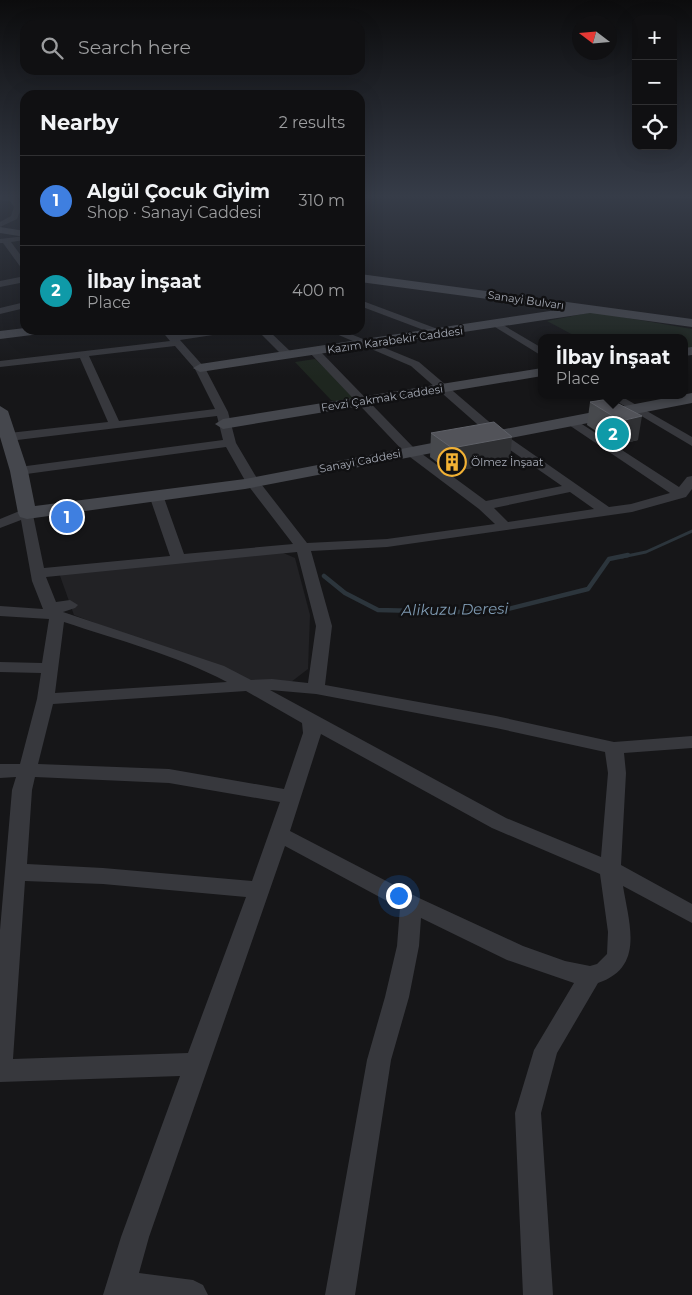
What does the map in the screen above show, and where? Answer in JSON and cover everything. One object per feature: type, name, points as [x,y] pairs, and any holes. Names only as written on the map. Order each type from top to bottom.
[{"type":"street","name":"Sanayi Bulvarı","points":[[365,279],[692,323]]},
{"type":"street","points":[[0,284],[20,280]]},
{"type":"street","points":[[365,290],[406,284]]},
{"type":"street","points":[[365,305],[440,333]]},
{"type":"street","points":[[0,310],[20,306]]},
{"type":"street","name":"Kazım Karabekir Caddesi","points":[[200,368],[498,325],[591,309]]},
{"type":"street","points":[[498,325],[538,350]]},
{"type":"street","points":[[0,335],[20,332]]},
{"type":"street","points":[[0,364],[83,354],[187,335]]},
{"type":"street","points":[[267,335],[288,355]]},
{"type":"street","points":[[345,335],[415,364],[498,435],[607,512]]},
{"type":"street","points":[[172,337],[200,368],[222,418],[230,443],[252,481],[303,547],[324,626],[316,689]]},
{"type":"street","points":[[314,352],[410,451],[484,506],[505,526]]},
{"type":"street","points":[[83,354],[115,424]]},
{"type":"street","name":"Fevzi Çakmak Caddesi","points":[[222,418],[362,401],[538,373]]},
{"type":"street","points":[[617,399],[692,442]]},
{"type":"street","name":"Sanayi Caddesi","points":[[27,513],[252,481],[687,399]]},
{"type":"street","points":[[1,417],[19,471],[38,573],[59,609],[46,699],[22,790],[0,1071],[197,1064]]},
{"type":"street","points":[[9,437],[115,424],[222,418]]},
{"type":"street","points":[[570,421],[640,469],[681,494]]},
{"type":"street","points":[[19,471],[230,443]]},
{"type":"street","points":[[38,573],[303,547],[386,543],[607,512],[632,508],[681,494],[692,480]]},
{"type":"street","points":[[484,506],[573,488]]},
{"type":"street","points":[[156,495],[178,559]]},
{"type":"street","points":[[0,524],[27,513]]},
{"type":"street","points":[[0,611],[59,609],[209,667],[251,686],[292,708],[310,720],[499,823],[610,870],[692,914]]},
{"type":"street","points":[[0,667],[50,668]]},
{"type":"street","points":[[46,699],[272,684],[316,689],[496,722],[614,748],[692,742]]},
{"type":"street","points":[[193,1295],[120,1290],[135,1236],[279,834],[312,733],[310,720]]},
{"type":"street","points":[[279,834],[411,904],[451,921],[516,953],[564,972],[590,976],[605,971],[618,957],[618,932],[610,870],[616,773],[614,748]]},
{"type":"street","points":[[0,771],[27,770],[169,776],[291,796]]},
{"type":"street","points":[[16,872],[103,876],[258,890]]},
{"type":"street","points":[[340,1295],[378,1060],[399,988],[408,946],[411,904]]},
{"type":"street","points":[[538,1295],[528,1113],[546,1050],[590,976]]},
{"type":"shaded area","points":[[593,312],[692,329],[692,349],[688,350],[688,334],[571,334],[547,321]]},
{"type":"shaded area","points":[[315,359],[357,397],[345,402],[331,400],[295,362]]},
{"type":"shaded area","points":[[281,552],[295,558],[310,615],[308,669],[291,682],[245,680],[74,615],[59,573]]},
{"type":"building","points":[[609,399],[642,416],[621,421],[590,402]]},
{"type":"building","points":[[494,422],[512,437],[452,448],[431,433]]},
{"type":"waterway","name":"Alikuzu Deresi","points":[[622,557],[646,552],[692,531]]},
{"type":"waterway","name":"Alikuzu Deresi","points":[[324,576],[345,593],[378,610],[462,612],[504,610],[588,589],[609,559],[628,555]]},
{"type":"place","name":"İlbay İnşaat","points":[[613,434]]},
{"type":"place","name":"Ölmez İnşaat","points":[[452,462]]},
{"type":"place","name":"Algül Çocuk Giyim","points":[[67,517]]}]
